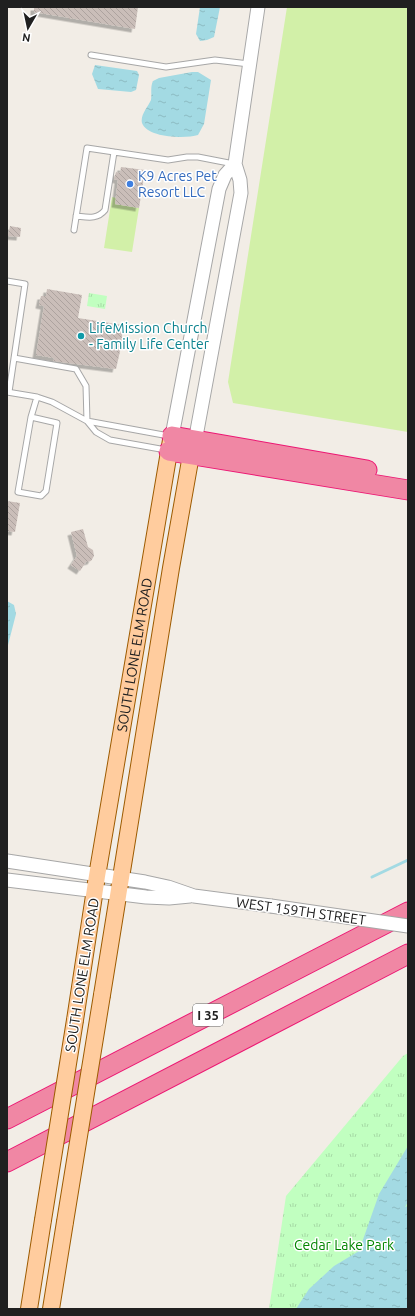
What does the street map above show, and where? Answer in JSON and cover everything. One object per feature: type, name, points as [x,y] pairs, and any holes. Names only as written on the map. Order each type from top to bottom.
[{"type":"highway","points":[[170,443],[408,490]]},
{"type":"highway","points":[[193,448],[408,477]]},
{"type":"highway","name":"I 35","points":[[7,1119],[408,912]]},
{"type":"highway","points":[[7,1162],[408,954]]},
{"type":"main road","name":"SOUTH LONE ELM ROAD","points":[[29,1309],[75,1020],[95,883],[170,443]]},
{"type":"main road","name":"SOUTH LONE ELM ROAD","points":[[51,1309],[102,995],[118,886],[171,568],[193,448]]},
{"type":"street","name":"SOUTH LONE ELM ROAD","points":[[193,448],[234,239],[241,193],[240,180],[235,164],[258,7]]},
{"type":"street","name":"SOUTH LONE ELM ROAD","points":[[170,443],[219,189],[225,175],[235,164]]},
{"type":"street","name":"WEST 159TH STREET","points":[[7,861],[95,883]]},
{"type":"street","name":"WEST 159TH STREET","points":[[7,880],[168,887],[194,896],[408,926]]},
{"type":"lane","points":[[91,55],[166,67],[215,60],[249,64]]},
{"type":"lane","points":[[74,230],[87,148],[168,160],[198,157],[235,164]]},
{"type":"lane","points":[[76,216],[92,218],[105,210],[114,152]]},
{"type":"lane","points":[[7,281],[25,284],[8,392],[37,397],[52,402],[87,421],[170,443]]},
{"type":"lane","points":[[14,358],[76,369],[86,386],[87,421],[96,432],[110,440],[170,443]]},
{"type":"lane","points":[[31,417],[57,423],[46,492],[41,496],[18,492],[31,417],[37,397]]},
{"type":"green space","points":[[287,7],[408,7],[408,432],[233,403],[228,382]]},
{"type":"green space","points":[[112,197],[116,198],[115,204],[139,208],[132,252],[104,248]]},
{"type":"green space","points":[[89,293],[107,296],[105,309],[87,306]]},
{"type":"green space","name":"Cedar Lake Park","points":[[408,1053],[408,1309],[269,1309],[286,1196],[403,1056]]},
{"type":"water","points":[[200,7],[220,7],[214,37],[200,41],[196,34]]},
{"type":"water","points":[[95,65],[137,71],[139,75],[136,90],[131,92],[98,89],[92,74]]},
{"type":"water","points":[[198,72],[211,80],[204,124],[198,135],[185,137],[167,136],[151,132],[145,128],[142,123],[142,117],[151,100],[153,81],[159,78]]},
{"type":"water","points":[[7,601],[14,605],[16,614],[7,649]]},
{"type":"water","points":[[408,1146],[408,1202],[405,1207],[408,1206],[408,1309],[296,1309],[309,1289],[334,1266],[359,1251],[379,1194]]},
{"type":"building","points":[[34,7],[138,7],[135,29],[34,12]]},
{"type":"building","name":"K9 Acres Pet Resort LLC","points":[[121,167],[145,170],[139,208],[115,204],[118,180],[114,179],[116,172],[120,173]]},
{"type":"building","points":[[10,226],[21,228],[20,237],[8,236]]},
{"type":"building","name":"LifeMission Church - Family Life Center","points":[[47,289],[82,295],[78,318],[123,325],[121,347],[116,369],[53,361],[54,358],[36,355],[44,306],[39,305],[41,296],[46,296]]},
{"type":"building","points":[[7,501],[20,503],[15,532],[7,531]]},
{"type":"building","points":[[83,529],[88,547],[93,550],[94,556],[91,561],[86,562],[80,571],[71,565],[77,556],[71,532]]},
{"type":"waterway","points":[[372,877],[408,860]]},
{"type":"place","name":"K9 Acres Pet Resort LLC","points":[[130,184]]},
{"type":"place","name":"LifeMission Church - Family Life Center","points":[[81,336]]}]
